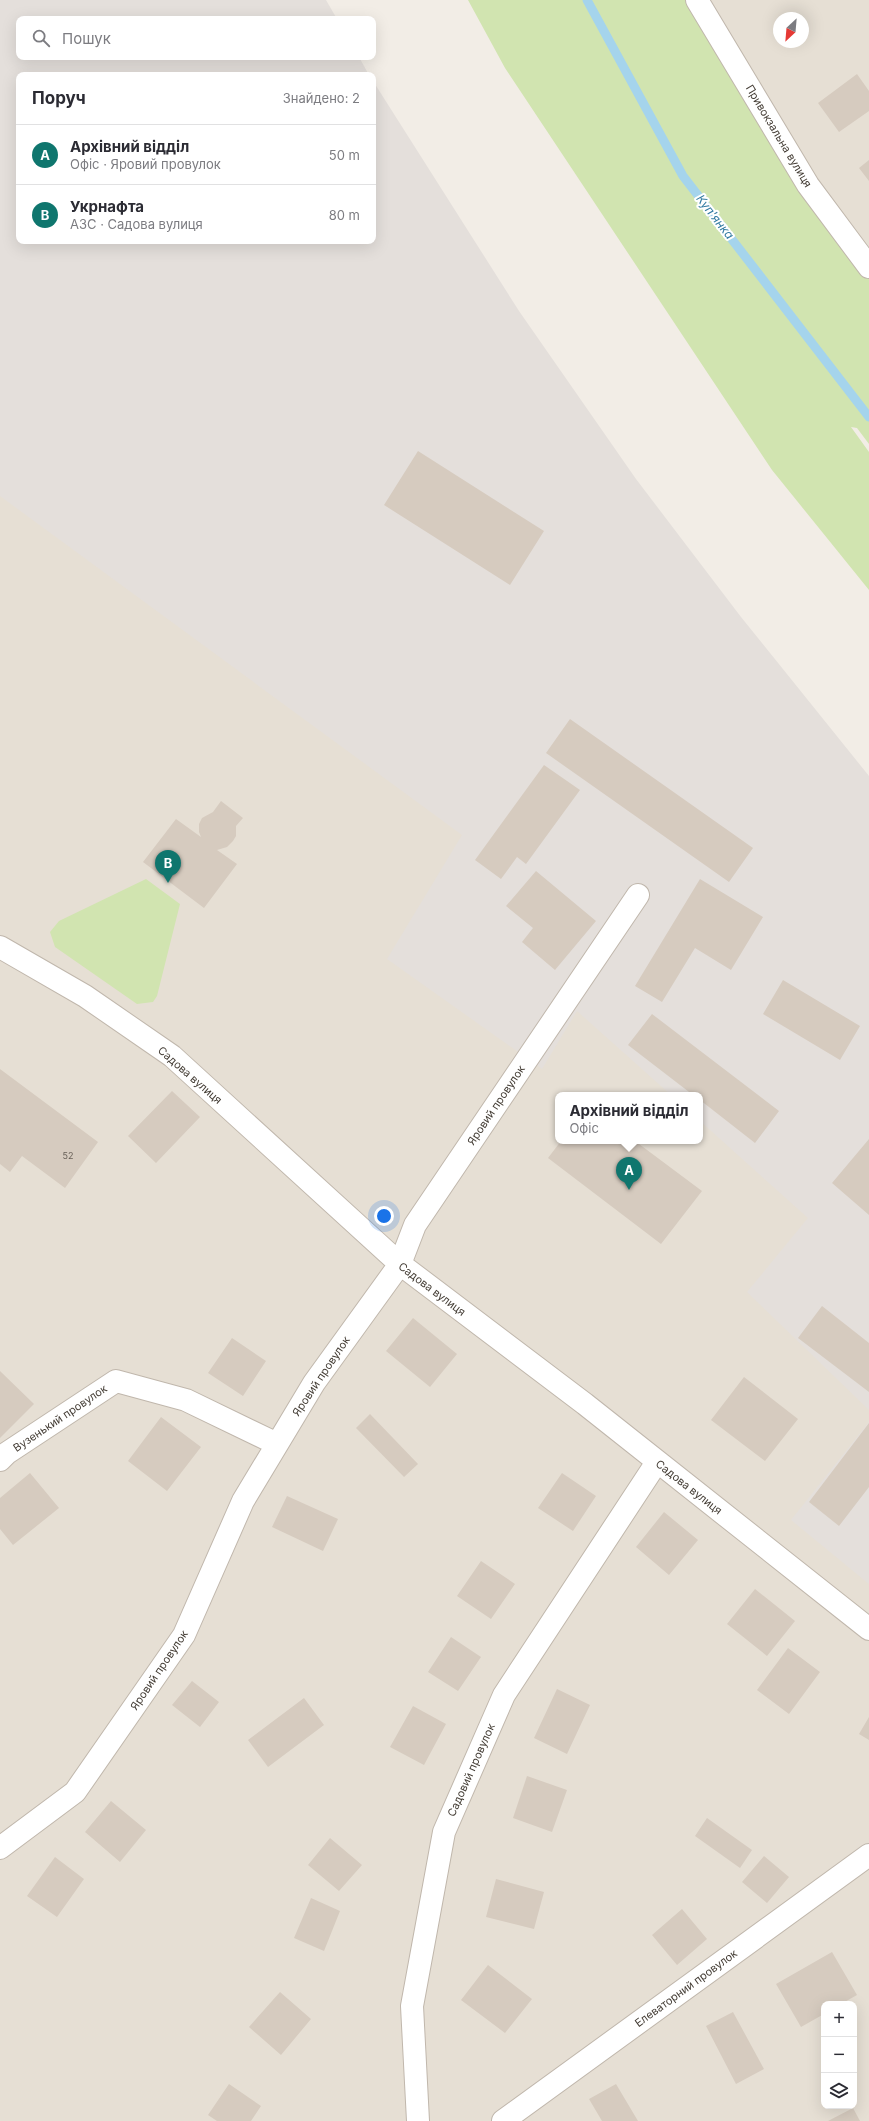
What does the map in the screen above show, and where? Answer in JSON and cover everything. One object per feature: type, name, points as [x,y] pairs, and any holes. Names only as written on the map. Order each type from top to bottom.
[{"type":"street","name":"Привокзальна вулиця","points":[[697,0],[808,185],[869,267]]},
{"type":"street","name":"Яровий провулок","points":[[0,1848],[75,1792],[184,1635],[243,1501],[314,1383],[400,1264],[415,1225],[638,895]]},
{"type":"street","name":"Садова вулиця","points":[[0,947],[85,996],[172,1056],[400,1264],[585,1404],[869,1629]]},
{"type":"street","name":"Вузенький провулок","points":[[0,1460],[7,1453],[116,1381],[186,1400],[277,1444]]},
{"type":"street","name":"Садовий провулок","points":[[418,2121],[412,2006],[444,1832],[504,1695],[658,1462]]},
{"type":"street","name":"Елеваторний провулок","points":[[503,2121],[869,1856]]},
{"type":"shaded area","points":[[0,0],[326,0],[335,16],[16,16],[16,60],[361,60],[367,72],[16,72],[16,244],[376,244],[376,86],[519,311],[636,479],[741,617],[869,776],[869,1410],[747,1292],[808,1218],[703,1124],[703,1092],[668,1092],[577,1011],[542,1069],[387,959],[462,835],[0,496]]},
{"type":"shaded area","points":[[655,0],[869,0],[869,314]]},
{"type":"shaded area","points":[[0,488],[869,1105],[869,2121],[0,2121]]},
{"type":"shaded area","points":[[869,1422],[869,1584],[791,1520]]},
{"type":"green space","points":[[468,0],[697,0],[869,268],[869,444],[857,428],[851,427],[869,452],[869,590],[772,470],[505,68]]},
{"type":"green space","points":[[146,879],[180,904],[157,996],[153,1002],[137,1004],[55,947],[50,932],[59,921]]},
{"type":"building","points":[[857,74],[869,91],[869,111],[839,132],[818,103]]},
{"type":"building","points":[[869,160],[869,181],[859,168]]},
{"type":"building","points":[[418,451],[544,531],[510,585],[384,505]]},
{"type":"building","points":[[570,719],[753,848],[729,882],[546,753]]},
{"type":"building","points":[[544,765],[580,790],[526,864],[517,857],[501,879],[475,860]]},
{"type":"building","points":[[221,801],[243,818],[236,826],[236,836],[233,841],[227,847],[217,850],[237,864],[204,908],[143,862],[176,819],[201,837],[199,832],[199,824],[202,818],[213,812]]},
{"type":"building","points":[[536,871],[596,921],[555,970],[522,942],[533,928],[506,906]]},
{"type":"building","points":[[700,879],[763,917],[731,970],[695,948],[662,1002],[635,986]]},
{"type":"building","points":[[783,980],[860,1026],[840,1060],[763,1014]]},
{"type":"building","points":[[652,1014],[779,1111],[755,1143],[703,1102],[703,1092],[689,1092],[628,1045]]},
{"type":"building","points":[[0,1069],[98,1142],[65,1188],[22,1156],[10,1172],[0,1164]]},
{"type":"building","points":[[172,1091],[200,1117],[156,1163],[128,1136]]},
{"type":"building","points":[[869,1139],[869,1215],[832,1183]]},
{"type":"building","points":[[559,1144],[639,1144],[702,1191],[661,1244],[548,1158]]},
{"type":"building","points":[[822,1306],[869,1343],[869,1392],[798,1338]]},
{"type":"building","points":[[413,1318],[457,1354],[430,1387],[386,1351]]},
{"type":"building","points":[[232,1338],[266,1361],[243,1396],[208,1373]]},
{"type":"building","points":[[0,1371],[34,1404],[0,1438]]},
{"type":"building","points":[[744,1377],[798,1419],[765,1461],[711,1420]]},
{"type":"building","points":[[370,1414],[418,1464],[404,1477],[356,1428]]},
{"type":"building","points":[[161,1417],[201,1447],[167,1491],[128,1461]]},
{"type":"building","points":[[869,1423],[869,1487],[839,1526],[809,1502]]},
{"type":"building","points":[[30,1473],[59,1508],[13,1545],[0,1529],[0,1498]]},
{"type":"building","points":[[562,1473],[596,1496],[573,1531],[538,1508]]},
{"type":"building","points":[[287,1496],[338,1519],[323,1551],[272,1527]]},
{"type":"building","points":[[664,1512],[698,1540],[669,1575],[636,1547]]},
{"type":"building","points":[[481,1561],[515,1584],[491,1619],[457,1596]]},
{"type":"building","points":[[755,1589],[795,1621],[767,1656],[727,1624]]},
{"type":"building","points":[[451,1637],[481,1657],[458,1691],[428,1672]]},
{"type":"building","points":[[788,1648],[820,1672],[789,1714],[757,1690]]},
{"type":"building","points":[[192,1681],[219,1702],[200,1727],[172,1705]]},
{"type":"building","points":[[557,1689],[590,1705],[567,1754],[534,1738]]},
{"type":"building","points":[[304,1698],[324,1725],[268,1767],[248,1740]]},
{"type":"building","points":[[413,1706],[446,1724],[424,1765],[390,1747]]},
{"type":"building","points":[[869,1717],[869,1740],[859,1734]]},
{"type":"building","points":[[527,1776],[567,1790],[552,1832],[513,1818]]},
{"type":"building","points":[[111,1801],[146,1830],[120,1862],[85,1832]]},
{"type":"building","points":[[707,1818],[752,1850],[740,1868],[695,1836]]},
{"type":"building","points":[[330,1838],[362,1865],[339,1891],[308,1865]]},
{"type":"building","points":[[764,1856],[789,1877],[767,1903],[742,1882]]},
{"type":"building","points":[[55,1857],[84,1879],[57,1917],[27,1896]]},
{"type":"building","points":[[496,1879],[544,1892],[534,1929],[486,1917]]},
{"type":"building","points":[[311,1898],[340,1911],[324,1951],[294,1938]]},
{"type":"building","points":[[682,1909],[707,1939],[677,1965],[652,1935]]},
{"type":"building","points":[[832,1952],[857,1995],[846,2001],[821,2001],[821,2016],[801,2027],[776,1984]]},
{"type":"building","points":[[488,1965],[532,1999],[505,2033],[461,2000]]},
{"type":"building","points":[[280,1992],[311,2019],[281,2055],[249,2027]]},
{"type":"building","points":[[733,2012],[764,2069],[736,2084],[706,2026]]},
{"type":"building","points":[[229,2084],[261,2106],[251,2121],[217,2121],[208,2115]]},
{"type":"building","points":[[616,2084],[638,2121],[602,2121],[589,2099]]},
{"type":"building","points":[[854,2109],[860,2121],[828,2121]]},
{"type":"waterway","name":"Куп'янка","points":[[587,0],[683,176],[869,417]]},
{"type":"place","name":"Укрнафта","points":[[168,883]]},
{"type":"place","name":"Архівний відділ","points":[[629,1190]]}]
